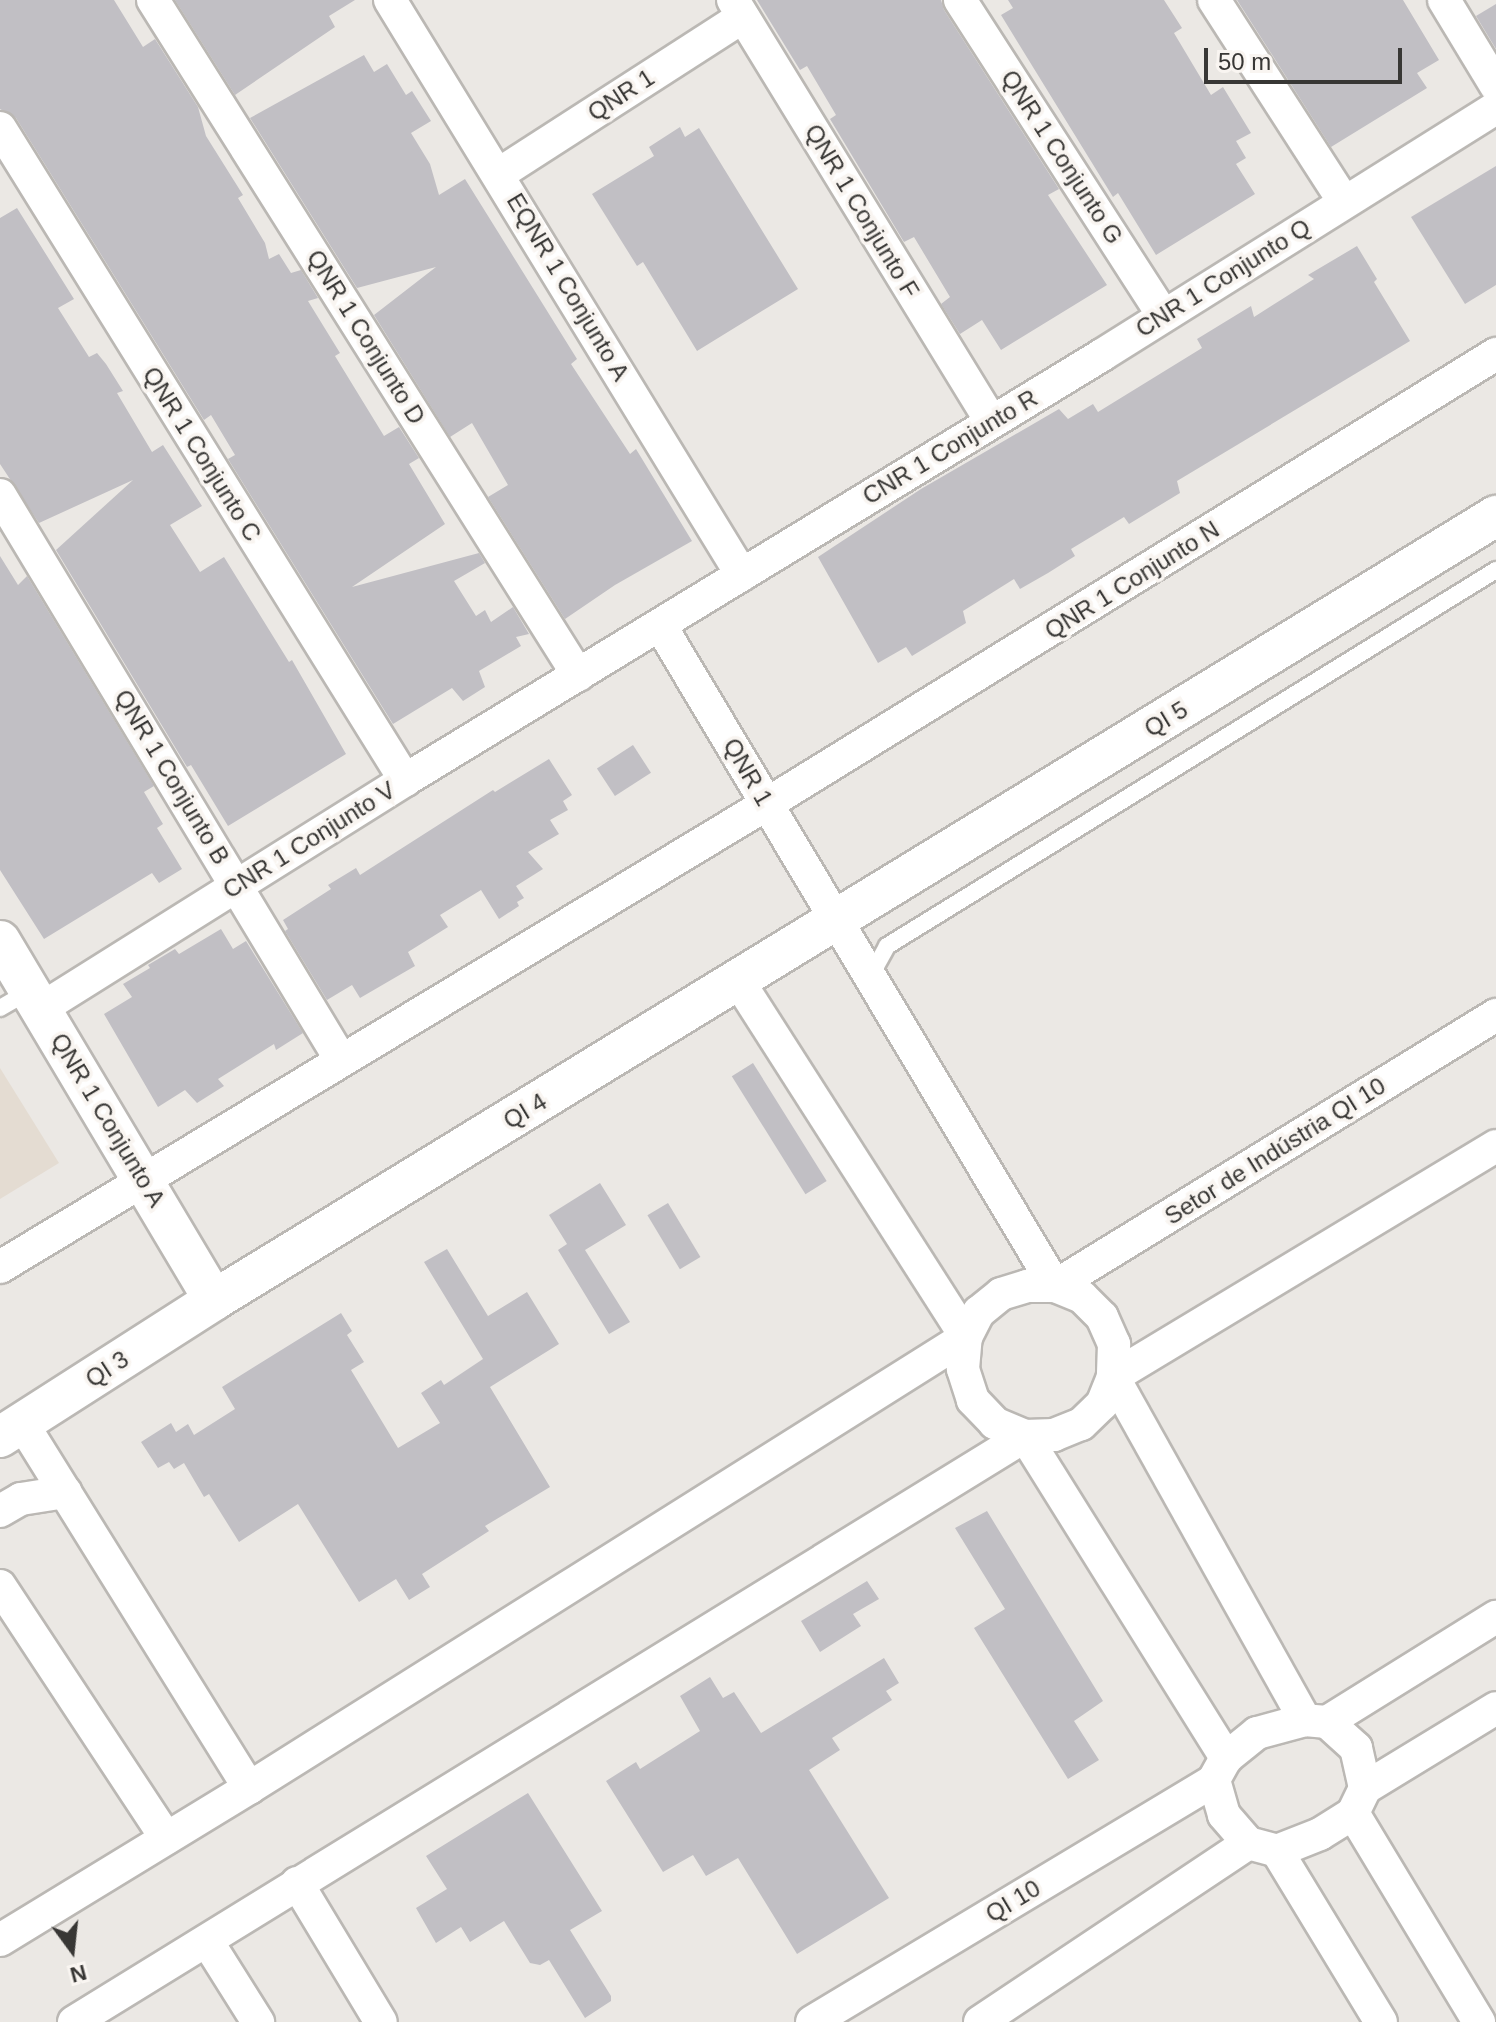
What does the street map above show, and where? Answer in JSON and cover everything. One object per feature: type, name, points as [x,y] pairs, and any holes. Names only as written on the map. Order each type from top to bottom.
[{"type":"street","name":"QNR 1 Conjunto D","points":[[153,0],[578,675]]},
{"type":"street","name":"EQNR 1 Conjunto A","points":[[390,0],[742,575]]},
{"type":"street","name":"QNR 1 Conjunto G","points":[[960,0],[1163,315]]},
{"type":"street","points":[[1214,0],[1344,202]]},
{"type":"street","points":[[1444,0],[1496,86]]},
{"type":"street","name":"QNR 1","points":[[499,174],[738,8]]},
{"type":"street","name":"QNR 1 Conjunto F","points":[[738,8],[991,421]]},
{"type":"street","name":"CNR 1 Conjunto Q","points":[[1102,355],[1496,108]]},
{"type":"street","name":"QNR 1 Conjunto C","points":[[0,128],[405,780]]},
{"type":"street","name":"QNR 1 Conjunto N","points":[[0,1267],[767,804],[1496,354]]},
{"type":"street","name":"CNR 1 Conjunto R","points":[[742,575],[1102,355]]},
{"type":"street","name":"QNR 1 Conjunto B","points":[[0,495],[341,1060]]},
{"type":"street","name":"QI 5","points":[[835,920],[1496,516]]},
{"type":"street","points":[[578,675],[742,575]]},
{"type":"street","name":"QNR 1","points":[[660,625],[1055,1286]]},
{"type":"street","name":"CNR 1 Conjunto V","points":[[24,1002],[237,885],[578,675]]},
{"type":"street","name":"QI 4","points":[[214,1300],[835,920]]},
{"type":"street","name":"QNR 1 Conjunto A","points":[[0,941],[24,1002],[144,1179],[214,1300]]},
{"type":"street","points":[[738,981],[966,1337]]},
{"type":"street","name":"Setor de Indústria QI 10","points":[[1055,1286],[1496,1015]]},
{"type":"street","points":[[1113,1377],[1496,1146]]},
{"type":"street","points":[[1027,1286],[1055,1286],[1082,1297],[1102,1317],[1114,1344],[1113,1377],[1102,1404],[1081,1424],[1054,1435],[1025,1436],[995,1423],[973,1400],[963,1369],[966,1337],[979,1312],[1001,1294],[1027,1286]]},
{"type":"street","name":"QI 3","points":[[11,1430],[214,1300]]},
{"type":"street","points":[[0,1940],[249,1788],[966,1337]]},
{"type":"street","points":[[1113,1377],[1316,1721],[1356,1748],[1359,1801],[1479,2022]]},
{"type":"street","points":[[11,1430],[65,1492],[249,1788]]},
{"type":"street","points":[[1025,1436],[1220,1769],[1224,1815],[1263,1847],[1381,2022]]},
{"type":"street","points":[[74,2022],[1025,1436]]},
{"type":"street","points":[[0,1511],[21,1499],[65,1492]]},
{"type":"street","points":[[0,1586],[166,1838]]},
{"type":"street","points":[[1220,1769],[1257,1733],[1316,1721],[1496,1617]]},
{"type":"street","points":[[980,2022],[1263,1847],[1320,1834],[1359,1801],[1496,1708]]},
{"type":"street","name":"QI 10","points":[[812,2022],[1220,1769]]},
{"type":"street","points":[[297,1883],[381,2022]]},
{"type":"street","points":[[207,1941],[258,2022]]},
{"type":"lane","points":[[869,978],[887,946],[1496,570]]},
{"type":"shaded area","points":[[0,1068],[59,1163],[0,1199]]},
{"type":"building","points":[[0,0],[114,0],[143,47],[155,39],[198,107],[206,136],[243,195],[238,198],[265,243],[269,259],[279,254],[291,273],[301,270],[318,298],[308,301],[340,353],[335,356],[384,436],[399,427],[419,458],[409,464],[445,524],[352,587],[479,553],[485,563],[454,581],[476,616],[485,610],[491,622],[513,607],[529,634],[516,637],[521,646],[479,671],[485,687],[463,701],[452,688],[393,724],[228,459],[235,455],[211,415],[204,420],[16,118],[0,109]]},
{"type":"building","points":[[175,0],[355,0],[329,16],[335,27],[235,95]]},
{"type":"building","points":[[757,0],[941,0],[944,10],[1059,189],[1048,195],[1107,285],[1001,350],[982,320],[960,334],[941,304],[950,297],[914,237],[904,242],[830,119],[836,115],[807,66],[800,70]]},
{"type":"building","points":[[1008,0],[1164,0],[1182,28],[1174,33],[1211,95],[1223,87],[1251,133],[1236,141],[1246,158],[1236,164],[1255,194],[1156,255],[1118,193],[1113,197],[1001,15],[1013,8]]},
{"type":"building","points":[[1237,0],[1403,0],[1439,60],[1417,73],[1427,88],[1331,147]]},
{"type":"building","points":[[1496,4],[1496,49],[1476,16]]},
{"type":"building","points":[[364,55],[374,72],[387,64],[406,95],[412,91],[431,121],[411,133],[430,164],[439,195],[465,179],[577,359],[571,364],[630,454],[636,449],[692,541],[615,585],[565,619],[488,497],[508,485],[472,423],[450,437],[374,315],[436,267],[357,288],[250,118]]},
{"type":"building","points":[[680,127],[685,137],[699,128],[798,289],[697,351],[643,262],[637,266],[592,194],[654,156],[649,147]]},
{"type":"building","points":[[1496,166],[1496,285],[1465,304],[1411,217]]},
{"type":"building","points":[[17,208],[74,299],[58,308],[89,357],[97,353],[106,364],[123,391],[117,393],[152,452],[163,445],[202,506],[170,525],[200,572],[224,557],[289,662],[292,660],[346,754],[228,826],[191,765],[187,767],[56,550],[133,480],[39,523],[0,464],[0,218]]},
{"type":"building","points":[[1357,246],[1377,279],[1374,282],[1410,341],[1177,481],[1180,493],[1129,524],[1124,517],[1071,549],[1075,556],[1048,573],[1020,589],[1014,579],[963,611],[966,623],[912,656],[906,647],[878,663],[818,557],[921,489],[1059,409],[1068,419],[1093,404],[1098,412],[1202,348],[1197,339],[1251,306],[1254,317],[1314,279],[1308,275]]},
{"type":"building","points":[[0,556],[18,585],[27,576],[154,786],[144,792],[163,824],[157,828],[182,869],[159,883],[152,873],[44,939],[0,870]]},
{"type":"building","points":[[633,745],[651,773],[615,796],[597,768]]},
{"type":"building","points":[[549,759],[572,795],[563,801],[568,810],[550,820],[559,834],[528,852],[543,869],[516,886],[524,898],[517,902],[519,906],[499,919],[481,890],[440,915],[448,927],[408,952],[415,966],[360,998],[352,985],[327,1000],[285,931],[288,929],[283,920],[331,889],[328,885],[356,868],[360,875],[493,790],[495,792]]},
{"type":"building","points":[[221,929],[233,949],[246,941],[303,1033],[276,1050],[274,1044],[218,1079],[224,1086],[197,1103],[185,1090],[158,1107],[104,1014],[132,997],[123,984],[150,968],[148,965],[175,949],[179,954]]},
{"type":"building","points":[[753,1063],[827,1181],[805,1194],[732,1076]]},
{"type":"building","points":[[600,1183],[626,1225],[585,1250],[630,1322],[609,1334],[558,1250],[567,1244],[549,1215]]},
{"type":"building","points":[[668,1203],[700,1257],[680,1269],[647,1215]]},
{"type":"building","points":[[447,1249],[488,1316],[527,1292],[559,1344],[490,1387],[550,1487],[485,1526],[489,1531],[422,1574],[430,1587],[409,1600],[396,1579],[359,1602],[298,1504],[239,1542],[209,1494],[204,1497],[184,1463],[174,1469],[169,1462],[158,1468],[141,1442],[171,1423],[176,1432],[188,1424],[194,1435],[235,1409],[222,1387],[341,1313],[352,1331],[347,1335],[364,1362],[351,1370],[398,1448],[440,1423],[421,1393],[441,1380],[444,1385],[483,1359],[424,1262]]},
{"type":"building","points":[[987,1511],[1103,1701],[1074,1721],[1099,1760],[1068,1779],[974,1628],[1005,1609],[955,1528]]},
{"type":"building","points":[[867,1581],[879,1599],[853,1614],[861,1626],[820,1652],[801,1621]]},
{"type":"building","points":[[884,1658],[899,1683],[886,1691],[892,1700],[832,1738],[840,1750],[809,1770],[889,1898],[797,1954],[738,1858],[706,1876],[693,1855],[663,1872],[606,1781],[636,1762],[640,1769],[700,1731],[680,1696],[710,1677],[723,1698],[734,1692],[761,1733]]},
{"type":"building","points":[[528,1793],[602,1911],[570,1930],[611,1996],[611,2001],[585,2018],[549,1960],[540,1965],[530,1963],[504,1921],[470,1942],[461,1927],[436,1943],[416,1908],[447,1889],[426,1856]]}]
